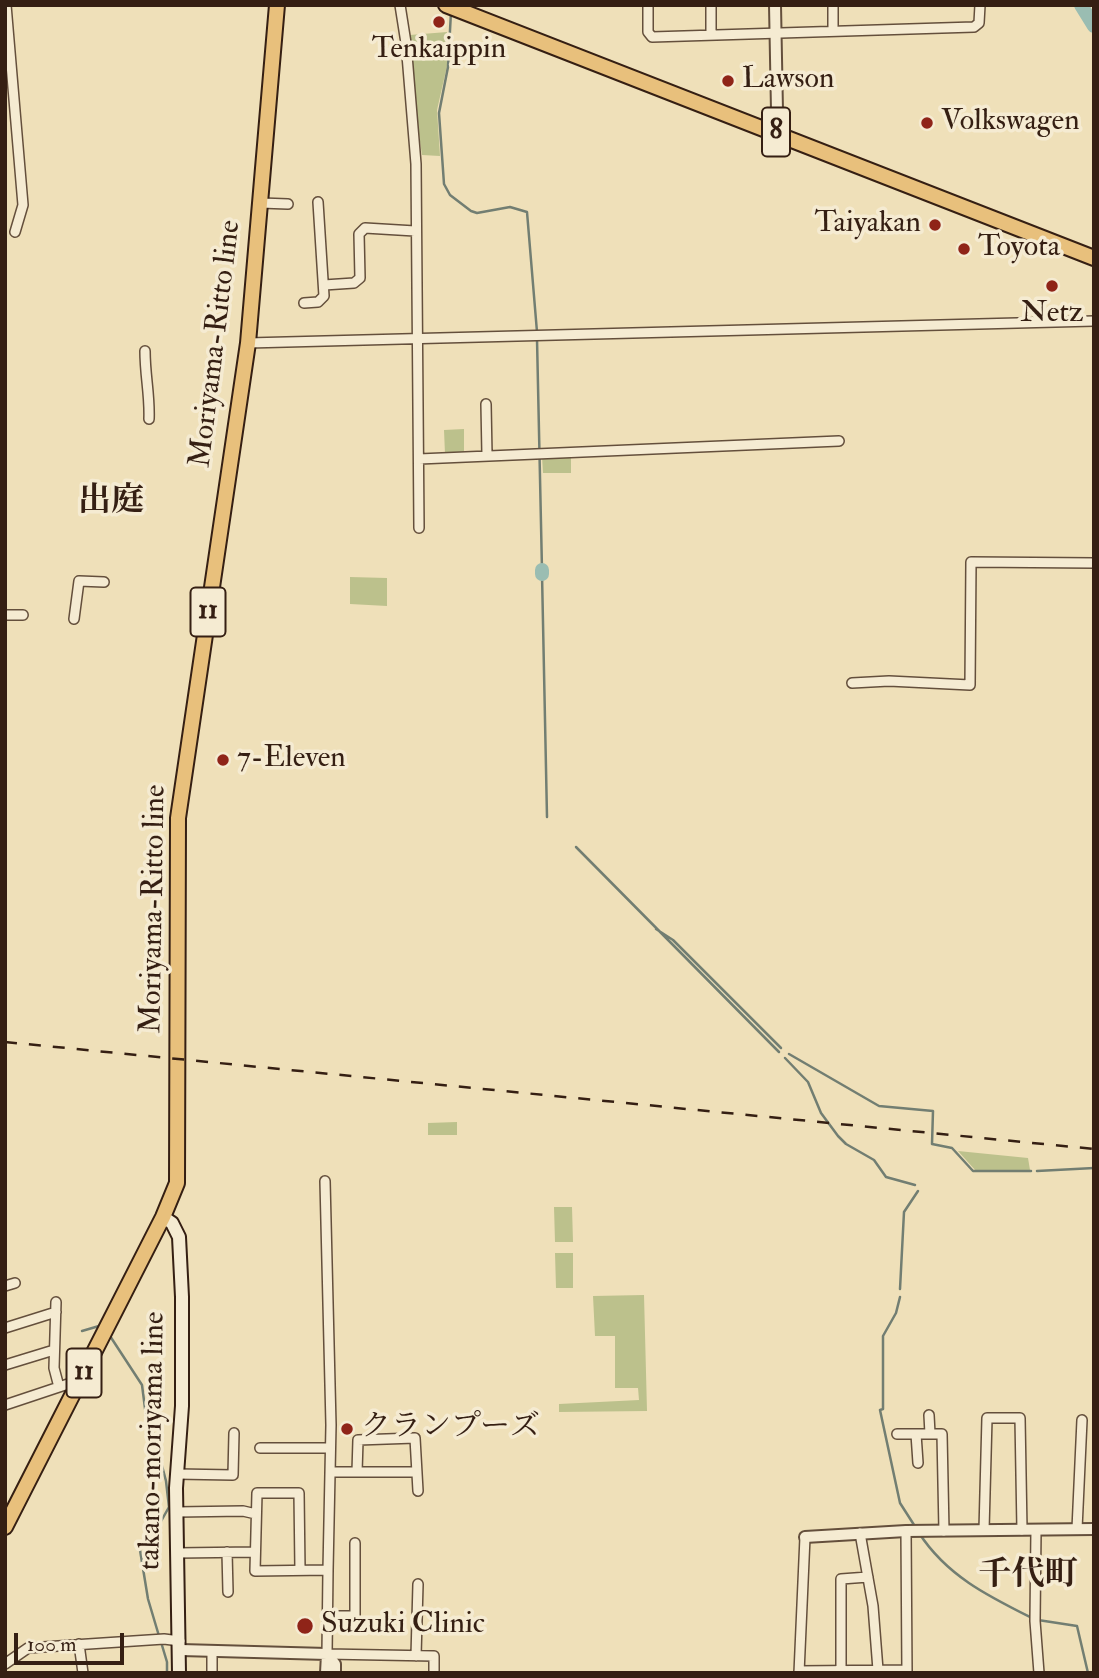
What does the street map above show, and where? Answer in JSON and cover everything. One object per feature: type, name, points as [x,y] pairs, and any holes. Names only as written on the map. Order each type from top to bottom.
[{"type":"main road","name":"Moriyama-Ritto line","points":[[5,1527],[175,1191],[178,1171],[178,818],[248,343],[276,5]]},
{"type":"main road","name":"8","points":[[450,7],[1094,258]]},
{"type":"main road","name":"takano-moriyama line","points":[[163,1217],[172,1223],[179,1237],[183,1386],[177,1474],[181,1645],[178,1671]]},
{"type":"street","points":[[6,5],[23,205],[15,232]]},
{"type":"street","points":[[400,5],[414,125],[419,528]]},
{"type":"street","points":[[648,5],[648,32],[652,37],[974,27],[979,23],[980,5]]},
{"type":"street","points":[[711,5],[711,34]]},
{"type":"street","points":[[773,131],[777,111],[775,5]]},
{"type":"street","points":[[833,5],[833,30]]},
{"type":"street","points":[[304,303],[318,302],[324,296],[318,202]]},
{"type":"street","points":[[261,203],[288,204]]},
{"type":"street","points":[[324,285],[354,283],[360,278],[359,234],[365,228],[415,231]]},
{"type":"street","points":[[248,343],[1094,321]]},
{"type":"street","points":[[145,351],[145,384],[150,392],[149,419]]},
{"type":"street","points":[[486,404],[487,455]]},
{"type":"street","points":[[419,459],[839,441]]},
{"type":"street","points":[[852,683],[889,681],[970,685],[971,562],[1094,563]]},
{"type":"street","points":[[74,619],[79,581],[104,582]]},
{"type":"street","points":[[5,615],[23,615]]},
{"type":"street","points":[[325,1181],[330,1448],[326,1673]]},
{"type":"street","points":[[5,1328],[56,1307],[54,1368],[59,1387]]},
{"type":"street","points":[[5,1365],[54,1350]]},
{"type":"street","points":[[5,1405],[71,1383],[78,1386]]},
{"type":"street","points":[[929,1415],[930,1434]]},
{"type":"street","points":[[984,1530],[987,1418],[1020,1418],[1022,1530]]},
{"type":"street","points":[[1077,1530],[1082,1420]]},
{"type":"street","points":[[177,1474],[233,1475],[234,1433]]},
{"type":"street","points":[[897,1434],[942,1434],[944,1531]]},
{"type":"street","points":[[916,1434],[918,1462]]},
{"type":"street","points":[[357,1472],[358,1440],[415,1438],[418,1491]]},
{"type":"street","points":[[260,1448],[330,1448]]},
{"type":"street","points":[[330,1472],[418,1472]]},
{"type":"street","points":[[300,1570],[299,1493],[257,1493],[255,1571],[328,1570]]},
{"type":"street","points":[[177,1512],[243,1511],[256,1514]]},
{"type":"street","points":[[906,1531],[907,1671],[799,1672],[805,1536],[906,1531],[1094,1529]]},
{"type":"street","points":[[1036,1530],[1035,1621],[1039,1673]]},
{"type":"street","points":[[860,1534],[868,1577],[878,1670]]},
{"type":"street","points":[[328,1616],[355,1616],[355,1543]]},
{"type":"street","points":[[227,1552],[228,1592]]},
{"type":"street","points":[[177,1553],[255,1552]]},
{"type":"street","points":[[841,1671],[841,1578],[868,1577]]},
{"type":"street","points":[[416,1656],[418,1584]]},
{"type":"street","points":[[5,1664],[28,1648],[164,1639],[212,1651],[435,1656],[434,1673]]},
{"type":"street","points":[[79,1644],[83,1673]]},
{"type":"street","points":[[212,1651],[212,1673]]},
{"type":"street","points":[[327,1654],[335,1664],[335,1673]]},
{"type":"green space","points":[[447,32],[447,66],[437,110],[440,156],[422,155],[412,87],[410,35]]},
{"type":"green space","points":[[464,429],[464,453],[445,454],[444,430]]},
{"type":"green space","points":[[571,455],[571,473],[543,473],[542,456]]},
{"type":"green space","points":[[350,577],[387,578],[387,606],[350,604]]},
{"type":"green space","points":[[457,1122],[457,1135],[428,1135],[428,1123]]},
{"type":"green space","points":[[958,1151],[1028,1158],[1030,1170],[976,1171]]},
{"type":"green space","points":[[554,1207],[572,1207],[573,1242],[555,1242]]},
{"type":"green space","points":[[555,1253],[573,1253],[573,1288],[556,1288]]},
{"type":"green space","points":[[644,1295],[647,1411],[559,1412],[559,1404],[639,1400],[638,1388],[615,1388],[615,1336],[595,1336],[593,1296]]},
{"type":"waterway","points":[[1081,5],[1094,26]]},
{"type":"waterway","points":[[451,12],[448,67],[439,113],[444,184],[450,195],[471,211],[477,213],[510,207],[527,212],[537,332]]},
{"type":"waterway","points":[[537,339],[542,570]]},
{"type":"waterway","points":[[542,574],[547,817]]},
{"type":"waterway","points":[[576,847],[779,1052]]},
{"type":"waterway","points":[[656,929],[673,940],[781,1048]]},
{"type":"waterway","points":[[789,1054],[879,1106],[933,1111],[932,1144],[952,1148],[973,1171],[1031,1171]]},
{"type":"waterway","points":[[785,1058],[808,1082],[821,1113],[846,1144],[874,1160],[886,1177],[915,1185]]},
{"type":"waterway","points":[[1037,1171],[1094,1168]]},
{"type":"waterway","points":[[900,1289],[904,1212],[918,1191]]},
{"type":"waterway","points":[[900,1297],[896,1313],[883,1336],[883,1409],[880,1410],[900,1503],[916,1528]]},
{"type":"waterway","points":[[82,1331],[99,1326]]},
{"type":"waterway","points":[[110,1336],[142,1385],[146,1416],[166,1481],[169,1507],[155,1532],[139,1544],[148,1599],[159,1636]]},
{"type":"waterway","points":[[919,1533],[955,1573],[984,1593],[1032,1618]]},
{"type":"waterway","points":[[1038,1620],[1077,1626],[1088,1673]]},
{"type":"waterway","points":[[161,1642],[167,1673]]},
{"type":"railway","points":[[5,1042],[1094,1149]]},
{"type":"place","name":"Tenkaippin","points":[[439,22]]},
{"type":"place","name":"Lawson","points":[[728,81]]},
{"type":"place","name":"Volkswagen","points":[[927,123]]},
{"type":"place","name":"Taiyakan","points":[[935,225]]},
{"type":"place","name":"Toyota","points":[[964,249]]},
{"type":"place","name":"Netz","points":[[1052,286]]},
{"type":"place","name":"7-Eleven","points":[[223,760]]},
{"type":"place","name":"クランプーズ","points":[[347,1429]]},
{"type":"place","name":"Suzuki Clinic","points":[[305,1626]]},
{"type":"district","name":"出庭","points":[[111,503]]},
{"type":"district","name":"千代町","points":[[1028,1577]]}]
